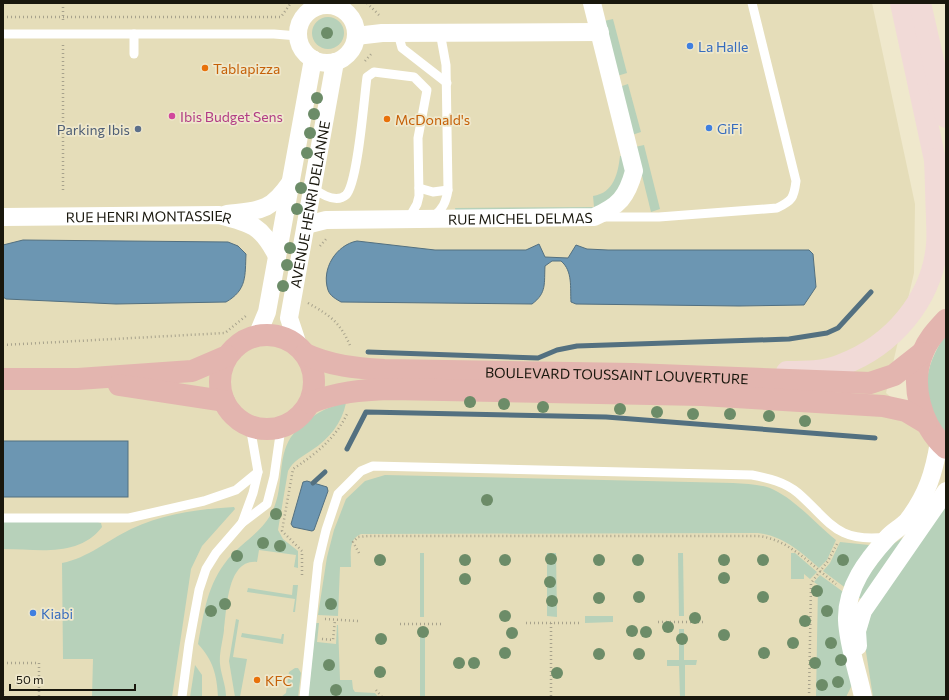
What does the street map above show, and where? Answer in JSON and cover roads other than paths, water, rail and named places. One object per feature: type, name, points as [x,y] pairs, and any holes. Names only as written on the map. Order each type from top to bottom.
[{"type":"main road","points":[[901,3],[946,214]]},
{"type":"main road","points":[[920,3],[946,116]]},
{"type":"main road","points":[[930,46],[946,92]]},
{"type":"main road","points":[[633,374],[805,372],[840,366],[874,349],[896,331],[916,305],[930,277],[938,245],[935,159]]},
{"type":"main road","points":[[943,445],[926,423],[920,408],[917,392],[922,353],[931,337],[946,320]]},
{"type":"main road","points":[[257,336],[278,336],[301,349],[312,365],[315,378],[314,390],[310,403],[303,414],[293,422],[281,428],[265,430],[250,426],[239,420],[230,412],[224,401],[220,386],[221,371],[227,356],[235,347],[245,340],[257,336]]},
{"type":"main road","name":"BOULEVARD TOUSSAINT LOUVERTURE","points":[[301,349],[324,362],[351,368],[633,374],[870,383],[894,375],[922,353]]},
{"type":"main road","points":[[3,379],[78,379],[192,371],[227,356]]},
{"type":"main road","points":[[78,379],[224,401]]},
{"type":"main road","name":"BOULEVARD TOUSSAINT LOUVERTURE","points":[[310,403],[325,396],[351,390],[390,389],[702,395],[883,406],[906,411],[926,423]]},
{"type":"street","name":"RUE MICHEL DELMAS","points":[[306,224],[326,220],[594,217],[616,205],[627,192],[634,171],[616,104],[592,3]]},
{"type":"street","points":[[334,4],[342,9],[352,20],[356,36],[354,45],[349,53],[342,59],[335,62],[322,63],[313,59],[303,49],[298,36],[302,19],[308,12],[316,7],[334,4]]},
{"type":"street","points":[[356,36],[390,33],[440,32],[600,32]]},
{"type":"street","name":"AVENUE HENRI DELANNE","points":[[257,336],[267,312],[313,59]]},
{"type":"street","name":"AVENUE HENRI DELANNE","points":[[301,349],[289,318],[300,301],[306,224],[335,62]]},
{"type":"street","points":[[219,216],[261,210],[271,205],[280,197],[291,180]]},
{"type":"street","name":"RUE HENRI MONTASSIER","points":[[3,217],[136,210],[219,216],[246,222],[260,230],[270,242],[277,256]]},
{"type":"street","points":[[858,674],[852,656],[847,620],[851,595],[856,580],[866,564],[888,536],[907,521],[927,492],[943,445]]},
{"type":"street","points":[[862,697],[858,674],[857,631],[863,611],[946,492]]},
{"type":"lane","points":[[594,217],[659,217],[777,208],[788,203],[794,194],[796,181],[752,3]]},
{"type":"lane","points":[[433,218],[442,210],[446,201],[448,190],[447,83],[446,65],[440,32]]},
{"type":"lane","points":[[390,33],[402,48],[447,83]]},
{"type":"lane","points":[[3,34],[274,34],[298,36]]},
{"type":"lane","points":[[134,34],[134,54]]},
{"type":"lane","points":[[312,188],[325,196],[336,198],[345,196],[350,188],[360,142],[367,77],[374,72],[414,77],[427,90],[418,138],[419,188],[417,204],[409,218]]},
{"type":"lane","points":[[419,188],[433,192],[448,190]]},
{"type":"lane","points":[[242,523],[253,494],[258,472],[250,426]]},
{"type":"lane","points":[[182,697],[198,598],[206,569],[216,552],[242,523],[267,504],[274,477],[281,428]]},
{"type":"lane","points":[[304,697],[318,563],[326,530],[338,494],[361,471],[373,466],[752,475],[776,480],[797,492],[823,519],[842,533],[869,539],[888,536]]},
{"type":"lane","points":[[3,518],[129,518],[204,501],[236,490],[258,472]]},
{"type":"water","points":[[23,240],[228,242],[238,246],[246,254],[244,282],[238,293],[226,302],[116,304],[6,299],[3,297],[3,245]]},
{"type":"water","points":[[357,241],[435,250],[526,250],[539,244],[545,257],[568,258],[576,245],[587,249],[608,250],[809,250],[813,254],[816,287],[804,305],[739,306],[576,304],[571,302],[570,280],[565,265],[561,261],[552,261],[545,266],[544,287],[540,296],[532,304],[341,302],[332,296],[328,290],[326,282],[329,266],[332,259],[343,247],[349,243]]},
{"type":"water","points":[[3,441],[128,441],[128,497],[3,497]]},
{"type":"water","points":[[307,481],[327,487],[328,491],[314,530],[312,531],[293,527],[291,524],[303,482]]},
{"type":"waterway","points":[[368,352],[538,358],[557,350],[577,346],[789,339],[827,333],[838,328],[871,292]]},
{"type":"waterway","points":[[347,449],[366,412],[606,417],[875,438]]},
{"type":"waterway","points":[[313,483],[325,472]]},
{"type":"place","name":"La Halle","points":[[690,46]]},
{"type":"place","name":"Tablapizza","points":[[205,68]]},
{"type":"place","name":"Ibis Budget Sens","points":[[172,116]]},
{"type":"place","name":"McDonald's","points":[[387,119]]},
{"type":"place","name":"GiFi","points":[[709,128]]},
{"type":"place","name":"Parking Ibis","points":[[138,129]]},
{"type":"place","name":"Kiabi","points":[[33,613]]},
{"type":"place","name":"KFC","points":[[257,680]]}]
